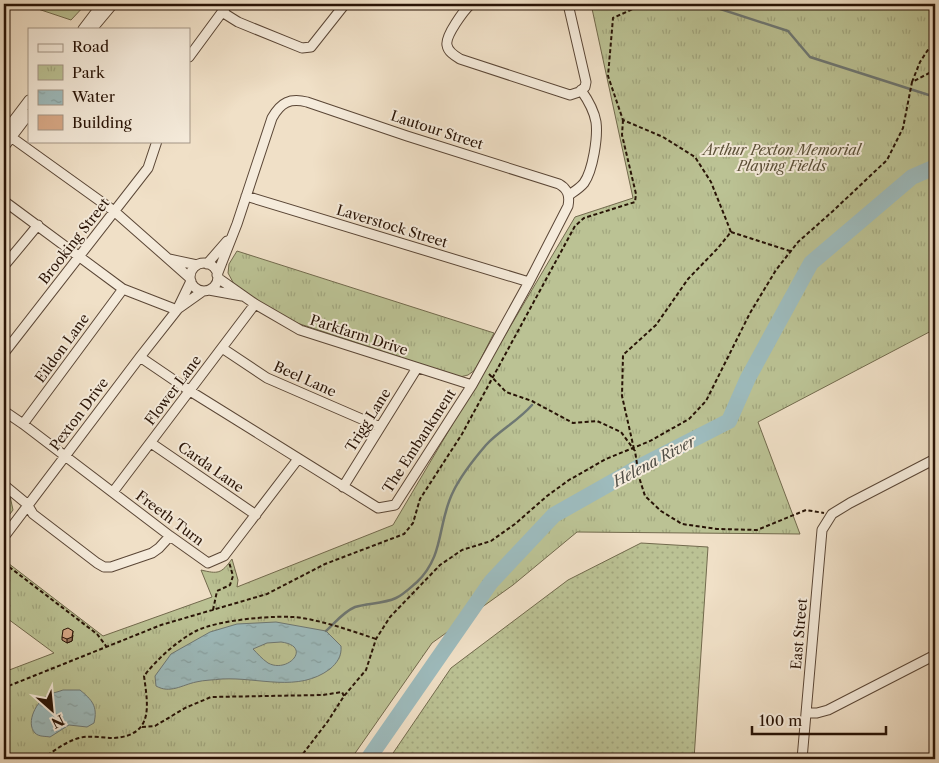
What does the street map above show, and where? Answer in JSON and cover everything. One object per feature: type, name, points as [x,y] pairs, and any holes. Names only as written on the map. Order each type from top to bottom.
[{"type":"street","points":[[85,28],[102,4]]},
{"type":"street","points":[[93,28],[112,4]]},
{"type":"street","points":[[190,56],[228,4]]},
{"type":"street","points":[[222,12],[238,22],[302,48],[311,46],[345,4]]},
{"type":"street","points":[[457,4],[468,7],[447,39],[448,50],[454,56],[570,95],[585,87],[586,82],[568,4]]},
{"type":"street","points":[[569,195],[578,190],[586,181],[596,144],[596,122],[590,102],[581,90]]},
{"type":"street","name":"Lautour Street","points":[[246,196],[276,111],[288,100],[296,99],[559,184],[569,195]]},
{"type":"street","points":[[4,147],[7,134],[28,102]]},
{"type":"street","points":[[7,134],[28,115]]},
{"type":"street","name":"Parkfarm Drive","points":[[7,134],[114,211],[169,259],[191,280],[194,287],[245,297]]},
{"type":"street","name":"Brooking Street","points":[[4,353],[148,168],[157,142]]},
{"type":"street","name":"The Embankment","points":[[140,357],[190,391],[378,508],[395,505],[472,385],[529,282],[568,206],[569,195]]},
{"type":"street","points":[[206,290],[216,284],[246,196]]},
{"type":"street","name":"Laverstock Street","points":[[246,196],[529,282]]},
{"type":"street","points":[[4,200],[123,289],[177,310]]},
{"type":"street","points":[[4,266],[38,225]]},
{"type":"street","points":[[191,280],[191,272],[231,237]]},
{"type":"street","name":"Parkfarm Drive","points":[[169,259],[202,264],[215,269],[218,276],[245,297],[300,330],[472,385]]},
{"type":"street","name":"Pexton Drive","points":[[4,536],[177,310],[191,280]]},
{"type":"street","name":"Eildon Lane","points":[[23,424],[123,289]]},
{"type":"street","name":"Pexton Drive","points":[[177,310],[206,290]]},
{"type":"street","name":"Flower Lane","points":[[114,492],[255,304]]},
{"type":"street","name":"Beel Lane","points":[[222,348],[267,378],[380,427]]},
{"type":"street","name":"Trigg Lane","points":[[343,487],[417,368]]},
{"type":"street","name":"Freeth Turn","points":[[4,411],[208,563],[224,556]]},
{"type":"street","name":"Carda Lane","points":[[151,443],[256,515]]},
{"type":"street","points":[[224,556],[298,458]]},
{"type":"street","points":[[832,514],[935,459]]},
{"type":"street","points":[[4,485],[28,504],[33,514],[97,564],[104,567],[112,567],[152,553],[170,536]]},
{"type":"street","name":"East Street","points":[[802,759],[822,530],[832,514]]},
{"type":"street","points":[[806,713],[828,710],[935,655]]},
{"type":"path","points":[[4,690],[6,687],[161,625],[267,594],[325,564],[404,534],[413,523],[420,499],[462,434],[575,226],[584,218],[635,202],[636,194],[622,135],[623,120],[608,76],[613,18],[644,4]]},
{"type":"path","points":[[299,759],[328,721],[344,696],[366,670],[376,639],[390,617],[440,565],[462,550],[491,541],[516,524],[547,496],[569,480],[606,459],[634,449],[689,419],[706,401],[750,313],[790,251],[887,160],[903,128],[912,82],[920,62],[935,39]]},
{"type":"path","points":[[912,82],[935,70]]},
{"type":"path","points":[[623,120],[663,137],[695,157],[710,182],[731,232],[790,251]]},
{"type":"path","points":[[731,232],[688,279],[656,325],[622,354],[622,396],[639,477],[645,496],[661,510],[682,524],[717,529],[756,530],[806,510],[832,514]]},
{"type":"path","points":[[481,368],[506,392],[532,401],[573,423],[597,421],[620,432],[634,449]]},
{"type":"path","points":[[213,610],[217,591],[230,585],[233,576],[230,563],[224,556]]},
{"type":"path","points":[[4,563],[97,634],[106,646]]},
{"type":"path","points":[[142,727],[147,716],[144,676],[153,664],[197,630],[260,618],[301,618],[376,639]]},
{"type":"path","points":[[42,759],[65,744],[81,737],[115,738],[130,735],[142,727],[155,726],[185,708],[211,697],[342,692],[344,696]]},
{"type":"green space","points":[[63,4],[86,4],[71,20],[38,9]]},
{"type":"green space","name":"Arthur Pexton Memorial Playing Fields","points":[[591,4],[935,4],[935,329],[758,422],[800,534],[577,532],[513,585],[432,643],[351,759],[4,759],[4,672],[54,653],[4,616],[4,560],[103,636],[212,597],[201,570],[219,572],[232,559],[238,580],[237,587],[393,525],[575,217],[633,198]]},
{"type":"green space","points":[[237,251],[494,333],[475,370],[468,375],[460,377],[294,322],[248,295],[234,284],[228,273],[229,264]]},
{"type":"green space","points":[[4,492],[10,496],[13,510],[4,522]]},
{"type":"green space","points":[[641,543],[708,547],[694,759],[389,759],[451,668],[568,580]]},
{"type":"water","points":[[276,622],[326,631],[341,646],[340,656],[330,669],[318,676],[305,680],[278,682],[222,679],[199,681],[171,689],[156,686],[155,676],[171,654],[210,632],[237,624]],"holes":[[[281,642],[295,649],[296,653],[294,658],[283,665],[268,663],[253,649],[267,643]]]},
{"type":"water","points":[[63,690],[80,690],[88,697],[93,704],[95,712],[94,723],[87,727],[69,725],[50,737],[40,736],[35,733],[31,723],[36,707],[48,695]]},
{"type":"building","points":[[68,628],[73,631],[72,637],[67,639],[62,637],[63,630]]},
{"type":"waterway","points":[[705,4],[788,31],[810,57],[935,97]]},
{"type":"waterway","name":"Helena River","points":[[368,759],[491,582],[554,515],[639,467],[729,421],[748,378],[811,263],[912,177],[935,167]]},
{"type":"waterway","points":[[326,631],[351,609],[396,598],[417,582],[426,572],[432,561],[448,504],[464,473],[486,445],[532,405]]}]
